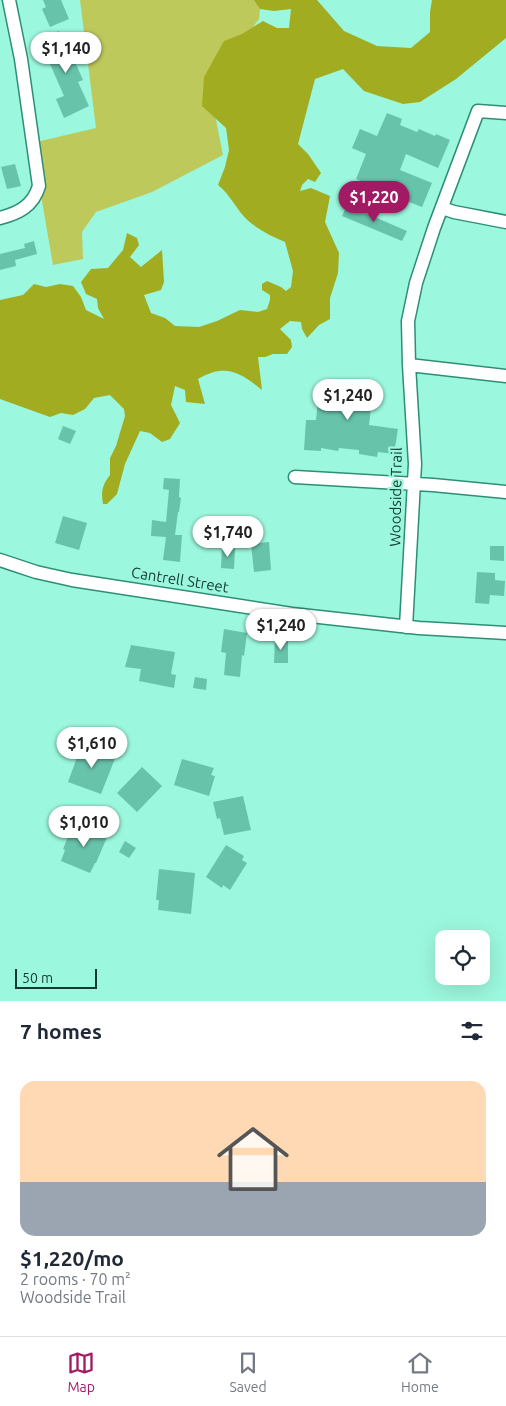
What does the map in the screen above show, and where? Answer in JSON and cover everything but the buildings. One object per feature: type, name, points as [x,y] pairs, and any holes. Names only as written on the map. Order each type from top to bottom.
[{"type":"street","points":[[0,218],[29,205],[36,195],[39,186],[21,58],[9,0]]},
{"type":"street","name":"Woodside Trail","points":[[406,627],[416,464],[408,365],[408,321],[416,283],[434,228],[478,111],[506,113]]},
{"type":"street","points":[[442,208],[506,222]]},
{"type":"street","points":[[408,365],[506,376]]},
{"type":"street","points":[[295,477],[415,484],[506,492]]},
{"type":"street","name":"Cantrell Street","points":[[0,560],[36,572],[72,580],[292,614],[406,627],[506,633]]},
{"type":"green space","points":[[80,0],[261,0],[259,19],[209,85],[223,155],[152,192],[96,212],[82,232],[83,259],[53,265],[32,143],[96,128]]},
{"type":"green space","points":[[254,0],[317,0],[344,31],[377,46],[411,48],[430,32],[432,0],[506,0],[506,38],[456,79],[420,102],[403,104],[364,91],[343,69],[315,79],[298,144],[308,154],[321,173],[315,182],[308,179],[302,185],[300,191],[311,188],[330,196],[325,222],[339,253],[338,273],[330,298],[330,319],[319,325],[307,338],[302,329],[301,322],[290,321],[280,329],[291,340],[292,347],[287,354],[258,357],[262,390],[239,374],[224,371],[216,371],[198,379],[205,404],[186,402],[185,390],[175,386],[171,405],[180,423],[170,439],[162,442],[150,433],[140,431],[125,464],[117,494],[107,504],[103,504],[103,489],[110,475],[110,458],[116,446],[125,416],[124,409],[110,395],[94,398],[85,409],[73,415],[61,413],[50,417],[0,399],[0,300],[23,295],[34,284],[46,287],[60,284],[73,286],[81,297],[86,310],[104,319],[98,308],[97,299],[86,294],[81,282],[91,269],[108,268],[123,250],[127,233],[137,238],[139,245],[130,257],[141,267],[162,250],[164,282],[161,290],[144,295],[151,313],[165,318],[175,326],[199,327],[240,310],[258,312],[267,309],[270,295],[262,290],[262,284],[267,281],[286,291],[291,287],[293,271],[285,242],[250,222],[218,185],[229,150],[226,128],[202,106],[204,77],[224,41],[242,34],[263,21],[277,28],[289,28],[291,9],[274,11],[260,9]]}]
